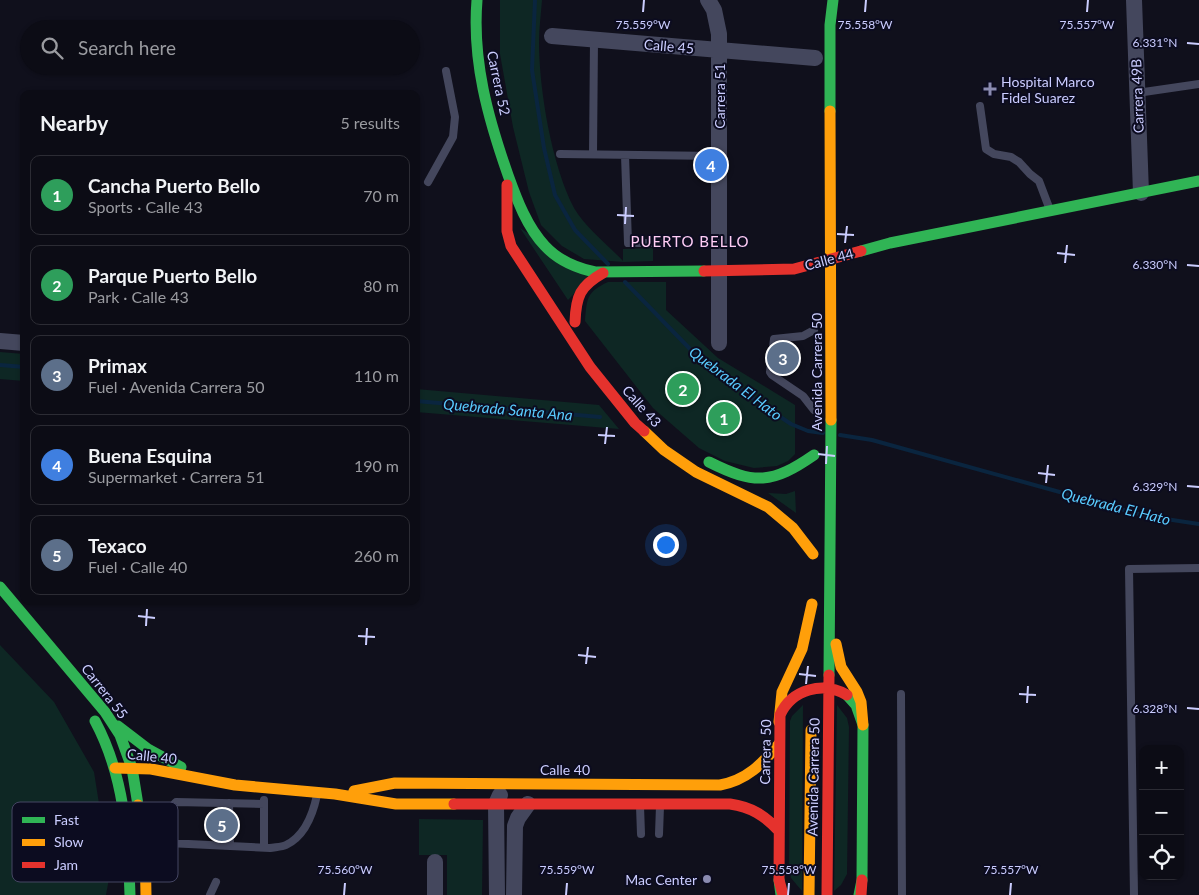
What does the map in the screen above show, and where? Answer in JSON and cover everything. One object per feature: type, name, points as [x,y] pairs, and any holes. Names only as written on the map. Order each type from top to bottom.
[{"type":"main road","name":"Avenida Carrera 50","points":[[826,895],[831,448],[830,25],[833,0]]},
{"type":"main road","name":"Carrera 52","points":[[472,2],[480,73],[506,169]]},
{"type":"main road","name":"Calle 44","points":[[506,169],[527,222],[546,247],[568,263],[589,271],[603,272],[794,269],[814,258],[831,258],[890,243],[1199,181]]},
{"type":"main road","name":"Calle 43","points":[[506,169],[509,240],[590,368],[635,423],[664,450],[684,464],[758,500],[772,509],[793,528],[813,558],[813,534]]},
{"type":"main road","points":[[507,222],[550,284]]},
{"type":"main road","points":[[814,258],[814,278]]},
{"type":"main road","points":[[565,307],[578,326],[576,304],[578,294],[582,287],[603,272]]},
{"type":"main road","name":"Avenida Carrera 50","points":[[814,390],[814,415]]},
{"type":"main road","points":[[696,455],[741,475],[770,478],[782,475],[814,456]]},
{"type":"main road","name":"Carrera 55","points":[[0,587],[112,722],[126,749],[132,768],[138,802]]},
{"type":"main road","points":[[779,722],[779,705],[782,692],[802,649],[812,600],[812,651]]},
{"type":"main road","points":[[829,604],[838,660],[861,702],[863,725]]},
{"type":"main road","name":"Carrera 50","points":[[781,895],[779,880],[779,722],[782,708],[789,698],[799,692],[828,688],[840,690],[848,695],[860,711],[863,725],[862,880],[860,895]]},
{"type":"main road","name":"Carrera 55","points":[[91,715],[105,738],[115,768],[121,802]]},
{"type":"main road","name":"Avenida Carrera 50","points":[[809,895],[811,718]]},
{"type":"main road","points":[[112,722],[148,749],[202,778]]},
{"type":"main road","name":"Calle 40","points":[[335,794],[395,783],[733,784],[752,773],[779,744]]},
{"type":"main road","name":"Calle 40","points":[[115,768],[151,768],[202,778],[215,787],[317,792],[396,804],[730,804],[746,806],[761,814],[779,831]]},
{"type":"main road","points":[[141,802],[144,792],[153,784],[183,778],[202,778]]},
{"type":"main road","name":"Carrera 55","points":[[129,882],[130,895]]},
{"type":"main road","name":"Carrera 55","points":[[146,882],[146,895]]},
{"type":"street","name":"Carrera 51","points":[[708,0],[717,20],[719,50],[719,344]]},
{"type":"street","name":"Carrera 49B","points":[[1134,0],[1141,193]]},
{"type":"street","name":"Calle 45","points":[[552,36],[815,58]]},
{"type":"street","points":[[0,341],[20,343]]},
{"type":"street","points":[[497,895],[496,804],[504,784]]},
{"type":"street","points":[[514,895],[515,826],[528,804]]},
{"type":"street","points":[[435,862],[435,895]]},
{"type":"lane","points":[[593,154],[594,40]]},
{"type":"lane","points":[[428,182],[453,137],[454,117],[446,71]]},
{"type":"lane","points":[[1137,93],[1199,84]]},
{"type":"lane","points":[[980,106],[986,149],[994,154],[1011,157],[1020,162],[1039,181],[1051,211]]},
{"type":"lane","points":[[560,154],[719,156]]},
{"type":"lane","points":[[626,155],[628,243],[660,243]]},
{"type":"lane","points":[[814,331],[803,336],[774,339],[770,372],[803,396],[814,415]]},
{"type":"lane","points":[[1134,895],[1129,569],[1199,568]]},
{"type":"lane","points":[[901,694],[902,895]]},
{"type":"lane","points":[[214,803],[215,787]]},
{"type":"lane","points":[[264,788],[264,847]]},
{"type":"lane","points":[[178,843],[264,847],[286,846],[300,834],[309,821],[314,812],[317,792]]},
{"type":"lane","points":[[178,802],[264,804]]},
{"type":"lane","points":[[229,804],[230,846]]},
{"type":"lane","points":[[640,804],[641,834]]},
{"type":"lane","points":[[660,804],[660,834]]},
{"type":"lane","points":[[862,880],[868,895]]},
{"type":"lane","points":[[210,895],[216,882]]},
{"type":"green space","points":[[500,0],[542,0],[539,42],[544,105],[559,171],[566,191],[578,215],[623,261],[623,249],[653,248],[653,261],[624,262],[584,259],[562,246],[541,225],[529,192],[513,127],[500,54]]},
{"type":"green space","points":[[520,228],[591,276],[568,300]]},
{"type":"green space","points":[[608,282],[666,282],[666,310],[718,358],[795,405],[795,454],[788,461],[777,466],[754,468],[725,461],[699,448],[653,408],[585,321],[589,297],[595,289]]},
{"type":"green space","points":[[0,352],[20,354],[20,381],[0,379]]},
{"type":"green space","points":[[420,389],[599,405],[619,429],[420,412]]},
{"type":"green space","points":[[795,491],[796,513],[768,493],[786,494]]},
{"type":"green space","points":[[0,645],[54,702],[94,772],[99,802],[12,802],[12,882],[108,882],[106,895],[0,895]]},
{"type":"green space","points":[[803,705],[802,891],[791,878],[789,869],[790,721],[792,716]]},
{"type":"green space","points":[[837,705],[847,718],[849,727],[847,874],[841,885],[834,891]]},
{"type":"green space","points":[[419,819],[483,820],[482,895],[447,895],[447,855],[419,855]]},
{"type":"waterway","name":"Quebrada El Hato","points":[[535,0],[532,70],[544,148],[555,195],[575,230],[608,264]]},
{"type":"waterway","name":"Quebrada El Hato","points":[[625,282],[691,350],[752,398],[791,424],[808,431],[823,433]]},
{"type":"waterway","name":"Quebrada Santa Ana","points":[[0,365],[20,367]]},
{"type":"waterway","name":"Quebrada Santa Ana","points":[[420,401],[600,417]]},
{"type":"waterway","name":"Quebrada El Hato","points":[[840,435],[872,440],[1146,516],[1199,524]]},
{"type":"traffic: fast","points":[[477,0],[476,23],[479,67],[488,111],[515,194],[523,213],[539,239],[550,251],[562,259],[574,266],[595,272],[704,271]]},
{"type":"traffic: fast","points":[[830,111],[830,25],[833,0]]},
{"type":"traffic: fast","points":[[861,251],[890,243],[1199,181]]},
{"type":"traffic: fast","points":[[829,675],[831,420]]},
{"type":"traffic: fast","points":[[709,462],[739,475],[763,478],[786,472],[814,455]]},
{"type":"traffic: fast","points":[[0,587],[105,712],[120,735],[132,768],[138,802]]},
{"type":"traffic: fast","points":[[847,695],[856,705],[863,725],[862,880],[859,895]]},
{"type":"traffic: fast","points":[[95,721],[105,742],[122,802]]},
{"type":"traffic: fast","points":[[118,726],[148,749],[181,767]]},
{"type":"traffic: fast","points":[[779,880],[781,895]]},
{"type":"traffic: fast","points":[[129,882],[130,895]]},
{"type":"traffic: slow","points":[[830,111],[831,420]]},
{"type":"traffic: slow","points":[[644,431],[664,450],[696,472],[768,507],[793,528],[813,554]]},
{"type":"traffic: slow","points":[[779,722],[782,692],[802,649],[812,604]]},
{"type":"traffic: slow","points":[[836,644],[841,667],[861,702],[863,725]]},
{"type":"traffic: slow","points":[[809,895],[811,730]]},
{"type":"traffic: slow","points":[[354,791],[395,783],[720,785],[730,783],[746,775],[779,744]]},
{"type":"traffic: slow","points":[[115,768],[151,769],[235,785],[335,794],[396,804],[454,804]]},
{"type":"traffic: slow","points":[[146,882],[146,895]]},
{"type":"traffic: jam","points":[[507,185],[507,231],[511,246],[590,367],[635,423],[644,431]]},
{"type":"traffic: jam","points":[[704,271],[794,269],[861,251]]},
{"type":"traffic: jam","points":[[575,322],[578,298],[584,287],[603,273]]},
{"type":"traffic: jam","points":[[827,895],[829,675]]},
{"type":"traffic: jam","points":[[783,895],[779,880],[780,715],[792,699],[809,690],[818,688],[828,689],[847,695]]},
{"type":"traffic: jam","points":[[454,804],[730,804],[744,807],[757,813],[768,820],[779,831]]},
{"type":"traffic: jam","points":[[861,895],[862,880]]},
{"type":"place","name":"Hospital Marco Fidel Suarez","points":[[990,89]]},
{"type":"place","name":"Buena Esquina","points":[[711,165]]},
{"type":"place","name":"Primax","points":[[783,358]]},
{"type":"place","name":"Parque Puerto Bello","points":[[683,389]]},
{"type":"place","name":"Cancha Puerto Bello","points":[[724,418]]},
{"type":"place","name":"Texaco","points":[[222,825]]},
{"type":"place","name":"Mac Center","points":[[707,879]]},
{"type":"district","name":"PUERTO BELLO","points":[[690,241]]}]
